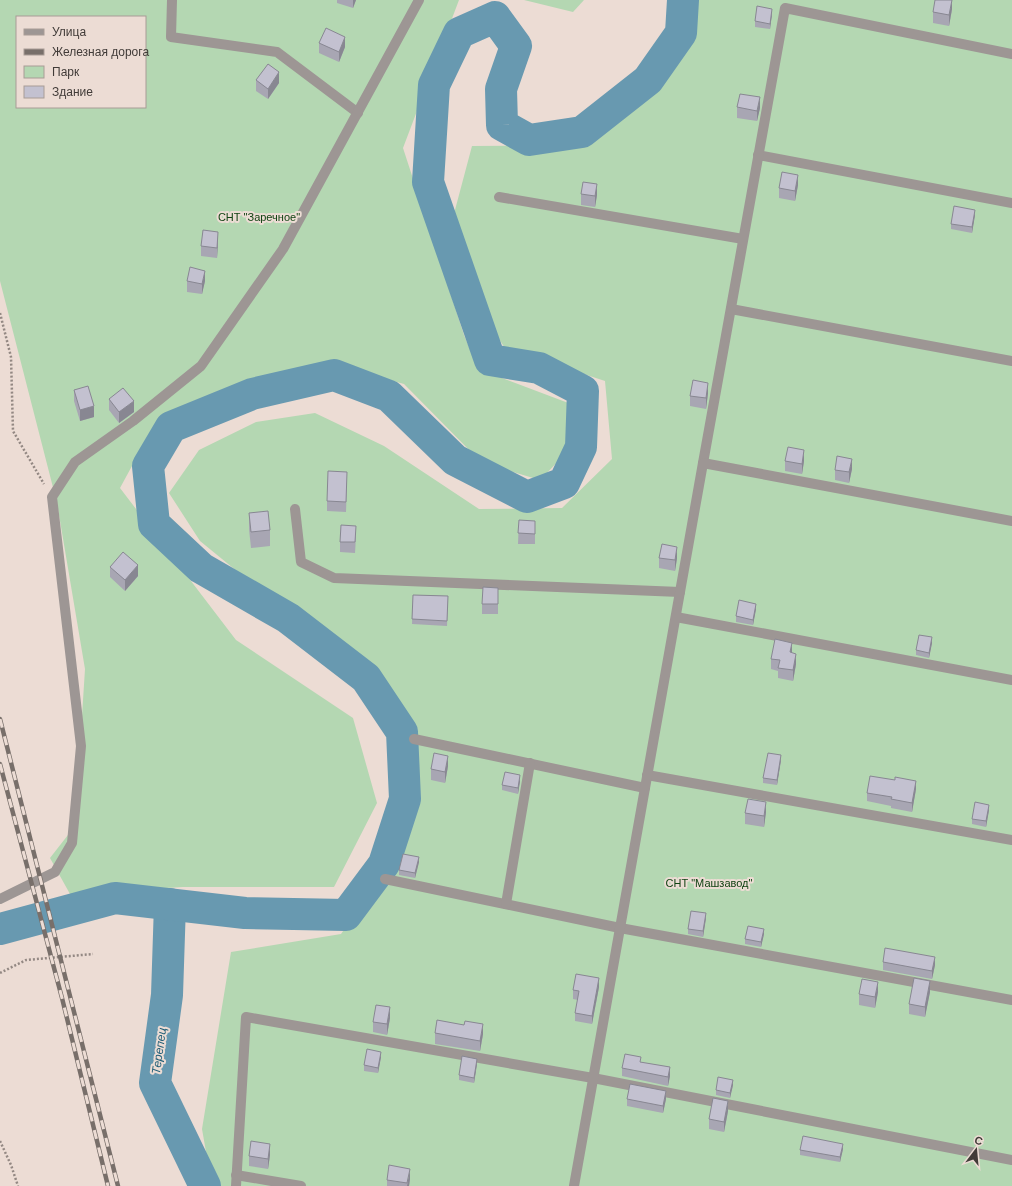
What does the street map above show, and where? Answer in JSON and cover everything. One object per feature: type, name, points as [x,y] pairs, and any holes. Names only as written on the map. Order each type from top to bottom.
[{"type":"street","points":[[172,0],[171,36],[277,52],[358,113]]},
{"type":"street","points":[[0,899],[55,872],[72,843],[81,746],[52,497],[75,462],[133,421],[201,366],[283,249],[419,0]]},
{"type":"street","points":[[574,1186],[785,8],[1012,54]]},
{"type":"street","points":[[758,155],[1012,203]]},
{"type":"street","points":[[499,197],[743,239]]},
{"type":"street","points":[[731,309],[1012,361]]},
{"type":"street","points":[[703,463],[1012,521]]},
{"type":"street","points":[[296,509],[301,562],[334,578],[680,592]]},
{"type":"street","points":[[676,617],[1012,680]]},
{"type":"street","points":[[414,739],[645,788]]},
{"type":"street","points":[[506,904],[530,764]]},
{"type":"street","points":[[647,775],[1012,840]]},
{"type":"street","points":[[386,879],[620,928],[1012,1000]]},
{"type":"street","points":[[236,1186],[246,1017],[593,1078],[1012,1160]]},
{"type":"street","points":[[236,1175],[301,1186]]},
{"type":"path","points":[[0,313],[11,357],[13,431],[52,497]]},
{"type":"path","points":[[0,973],[26,960],[93,954]]},
{"type":"path","points":[[0,1141],[11,1164],[18,1186]]},
{"type":"green space","name":"СНТ \"Заречное\"","points":[[0,0],[459,0],[403,148],[464,335],[478,369],[571,404],[571,448],[540,480],[482,463],[404,384],[335,365],[243,382],[151,431],[120,488],[236,640],[353,718],[377,803],[334,887],[183,887],[70,894],[50,858],[75,826],[85,669],[57,503],[0,281]]},
{"type":"green space","points":[[524,0],[584,0],[573,12]]},
{"type":"green space","name":"СНТ \"Машзавод\"","points":[[697,0],[1012,0],[1012,1186],[212,1186],[202,1129],[231,952],[341,934],[385,872],[417,804],[414,750],[371,670],[282,608],[200,541],[169,493],[199,450],[256,422],[315,413],[384,446],[479,509],[562,508],[612,459],[605,381],[505,348],[482,314],[451,225],[472,146],[582,145],[663,73]]},
{"type":"building","points":[[935,0],[952,0],[949,15],[933,12]]},
{"type":"building","points":[[757,6],[772,9],[770,24],[755,21]]},
{"type":"building","points":[[326,28],[345,37],[339,52],[319,43]]},
{"type":"building","points":[[268,64],[279,72],[268,89],[256,80]]},
{"type":"building","points":[[740,94],[760,97],[757,111],[737,107]]},
{"type":"building","points":[[782,172],[798,175],[795,191],[779,188]]},
{"type":"building","points":[[583,182],[597,184],[595,196],[581,194]]},
{"type":"building","points":[[954,206],[975,210],[972,227],[951,224]]},
{"type":"building","points":[[203,230],[218,232],[217,248],[201,246]]},
{"type":"building","points":[[190,267],[205,271],[202,284],[187,281]]},
{"type":"building","points":[[693,380],[708,383],[706,398],[690,396]]},
{"type":"building","points":[[88,386],[94,406],[80,410],[74,390]]},
{"type":"building","points":[[123,388],[134,401],[119,412],[109,399]]},
{"type":"building","points":[[788,447],[804,450],[802,464],[785,461]]},
{"type":"building","points":[[837,456],[852,459],[849,472],[835,470]]},
{"type":"building","points":[[328,471],[347,472],[346,502],[327,501]]},
{"type":"building","points":[[268,511],[270,530],[251,532],[249,513]]},
{"type":"building","points":[[519,520],[535,521],[535,534],[518,533]]},
{"type":"building","points":[[341,525],[356,526],[355,542],[340,542]]},
{"type":"building","points":[[662,544],[677,547],[675,560],[659,558]]},
{"type":"building","points":[[123,552],[138,565],[125,580],[110,567]]},
{"type":"building","points":[[483,587],[498,588],[498,604],[482,604]]},
{"type":"building","points":[[413,595],[448,596],[447,621],[412,619]]},
{"type":"building","points":[[739,600],[756,604],[753,620],[736,616]]},
{"type":"building","points":[[919,635],[932,637],[929,653],[916,650]]},
{"type":"building","points":[[775,639],[792,643],[790,652],[796,654],[793,670],[778,668],[780,660],[771,659]]},
{"type":"building","points":[[434,753],[448,756],[445,772],[431,769]]},
{"type":"building","points":[[768,753],[781,755],[777,780],[763,778]]},
{"type":"building","points":[[505,772],[520,775],[518,788],[502,785]]},
{"type":"building","points":[[870,776],[895,780],[895,777],[916,781],[912,803],[891,799],[892,797],[867,793]]},
{"type":"building","points":[[748,799],[766,802],[764,816],[745,813]]},
{"type":"building","points":[[975,802],[989,805],[986,821],[972,819]]},
{"type":"building","points":[[403,854],[419,857],[415,873],[399,870]]},
{"type":"building","points":[[691,911],[706,913],[703,931],[688,929]]},
{"type":"building","points":[[748,926],[764,929],[761,942],[745,939]]},
{"type":"building","points":[[885,948],[935,957],[932,971],[883,962]]},
{"type":"building","points":[[576,974],[599,978],[592,1016],[575,1013],[579,991],[573,990]]},
{"type":"building","points":[[914,978],[930,981],[925,1007],[909,1004]]},
{"type":"building","points":[[862,979],[878,982],[875,997],[859,994]]},
{"type":"building","points":[[376,1005],[390,1007],[387,1024],[373,1022]]},
{"type":"building","points":[[437,1020],[464,1025],[465,1021],[483,1024],[480,1041],[435,1033]]},
{"type":"building","points":[[367,1049],[381,1052],[378,1068],[364,1065]]},
{"type":"building","points":[[625,1054],[641,1057],[640,1062],[670,1067],[668,1077],[622,1068]]},
{"type":"building","points":[[462,1056],[477,1059],[474,1078],[459,1075]]},
{"type":"building","points":[[718,1077],[733,1080],[730,1093],[716,1090]]},
{"type":"building","points":[[630,1084],[666,1091],[663,1106],[627,1099]]},
{"type":"building","points":[[713,1098],[728,1101],[724,1122],[709,1119]]},
{"type":"building","points":[[803,1136],[843,1144],[840,1157],[800,1150]]},
{"type":"building","points":[[251,1141],[270,1144],[268,1159],[249,1156]]},
{"type":"building","points":[[389,1165],[410,1169],[407,1183],[387,1180]]},
{"type":"waterway","points":[[0,929],[115,898],[245,913],[346,915],[384,864],[405,799],[402,732],[366,678],[288,618],[201,568],[154,524],[148,466],[171,427],[252,394],[334,375],[389,396],[455,460],[527,497],[564,483],[581,447],[583,391],[539,368],[490,360],[428,182],[434,85],[459,33],[495,17],[516,46],[501,89],[502,125],[529,140],[582,132],[648,80],[681,33],[683,0]]},
{"type":"waterway","name":"Терепец","points":[[170,904],[167,995],[155,1083],[205,1186]]},
{"type":"railway","points":[[0,719],[118,1186]]},
{"type":"railway","points":[[0,764],[62,998],[108,1186]]}]
